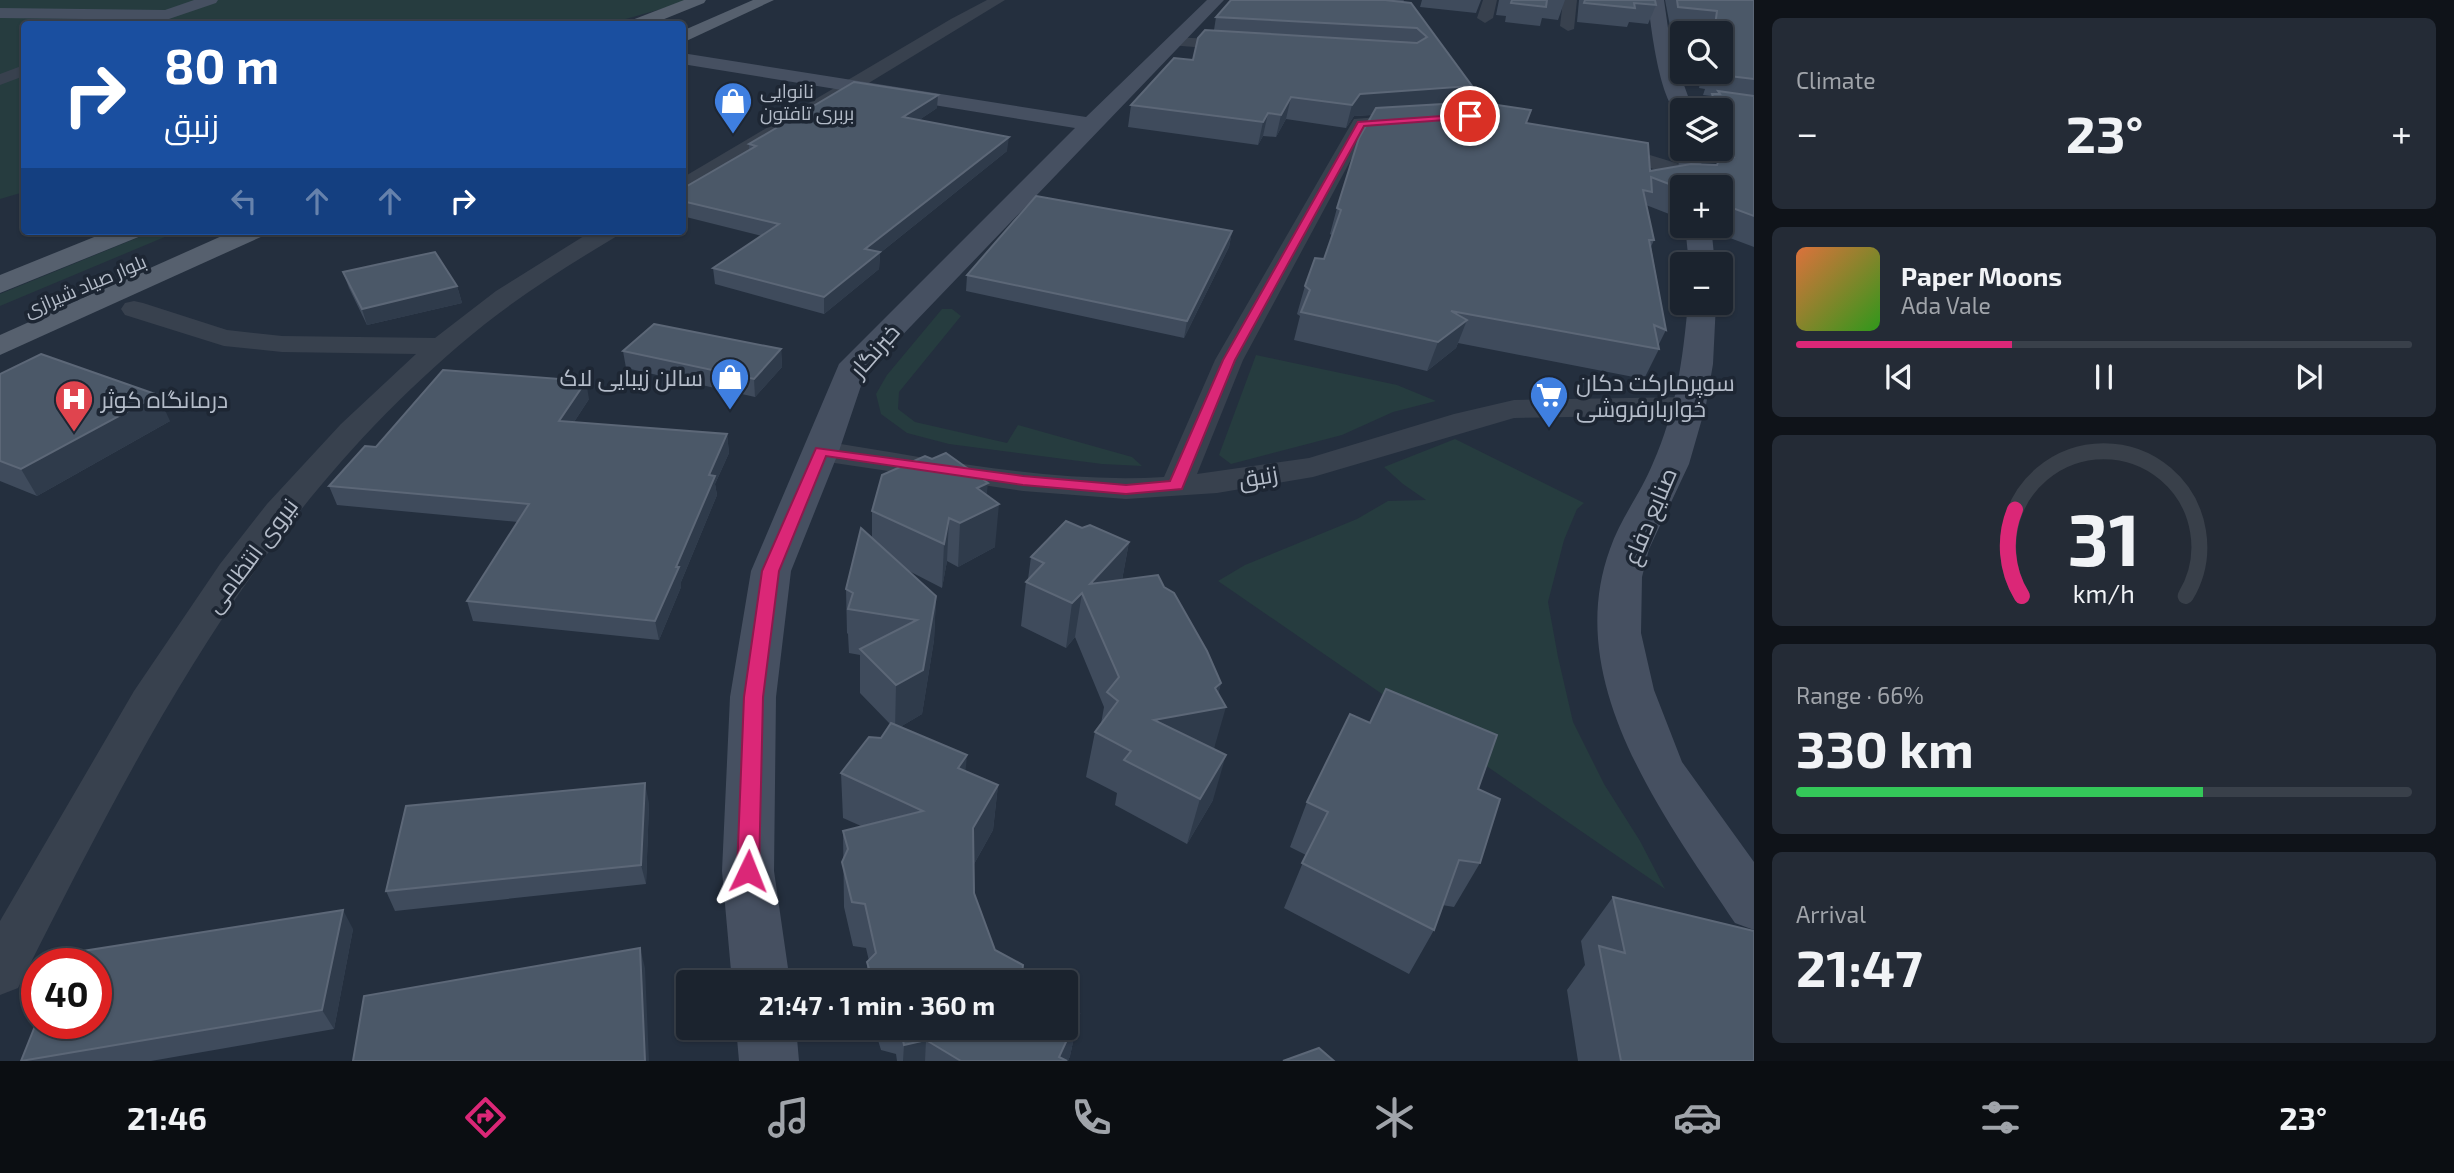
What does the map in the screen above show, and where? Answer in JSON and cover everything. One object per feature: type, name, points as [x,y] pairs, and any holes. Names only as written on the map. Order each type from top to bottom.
[{"type":"main road","points":[[646,21],[698,0]]},
{"type":"main road","points":[[686,24],[741,0]]},
{"type":"main road","points":[[686,36],[766,0]]},
{"type":"main road","name":"بلوار صیاد شیرازی","points":[[0,285],[122,235]]},
{"type":"main road","name":"بلوار صیاد شیرازی","points":[[0,321],[200,235]]},
{"type":"main road","points":[[0,346],[245,235]]},
{"type":"street","points":[[0,13],[81,19],[210,0]]},
{"type":"street","points":[[686,185],[998,0]]},
{"type":"street","name":"خبرنگار","points":[[760,970],[748,871],[753,697],[771,571],[821,451],[850,371],[1216,0]]},
{"type":"street","points":[[1485,18],[1490,0]]},
{"type":"street","points":[[1568,26],[1570,0]]},
{"type":"street","points":[[1656,0],[1662,49],[1679,98]]},
{"type":"street","points":[[147,21],[170,8]]},
{"type":"street","points":[[1175,42],[1259,47]]},
{"type":"street","points":[[686,59],[1091,124]]},
{"type":"street","points":[[0,80],[21,71]]},
{"type":"street","points":[[1733,110],[1754,111]]},
{"type":"street","points":[[1176,486],[1229,360],[1361,123],[1443,118]]},
{"type":"street","points":[[1589,143],[1676,175]]},
{"type":"street","name":"نیروی انتظامی","points":[[0,971],[85,812],[218,594],[277,516],[329,454],[445,346],[531,278],[602,235]]},
{"type":"street","points":[[134,309],[224,338],[282,344],[445,346]]},
{"type":"street","name":"صنایع دفاع","points":[[1702,315],[1702,336],[1688,406],[1671,464],[1649,504],[1628,553],[1620,597],[1622,653],[1633,701],[1663,772],[1754,906]]},
{"type":"street","name":"زنبق","points":[[821,451],[1023,481],[1126,489],[1217,483],[1313,467],[1425,433],[1514,410],[1688,406]]},
{"type":"street","points":[[767,1040],[769,1061]]},
{"type":"green space","points":[[0,0],[693,0],[619,21],[21,21],[21,193],[0,199]]},
{"type":"green space","points":[[144,235],[169,235],[0,306],[0,294]]},
{"type":"green space","points":[[942,309],[952,309],[961,316],[899,392],[898,409],[915,422],[1007,443],[1018,425],[1132,457],[1142,466],[1102,464],[949,444],[907,433],[881,414],[876,394],[887,375]]},
{"type":"green space","points":[[1256,355],[1397,385],[1436,401],[1393,412],[1342,435],[1231,464],[1219,455]]},
{"type":"green space","points":[[1455,439],[1584,503],[1577,509],[1564,540],[1548,602],[1558,657],[1573,722],[1604,784],[1640,841],[1665,889],[1218,581],[1245,565],[1357,519],[1388,501],[1426,500],[1384,467]]},
{"type":"building","points":[[1231,0],[1385,0],[1411,3],[1472,86],[1360,94],[1352,105],[1291,97],[1281,115],[1268,113],[1263,122],[1131,105],[1174,58],[1193,60],[1198,38],[1205,30],[1417,43],[1427,37],[1417,28],[1216,17]]},
{"type":"building","points":[[1512,0],[1547,0],[1546,7],[1511,3]]},
{"type":"building","points":[[1585,0],[1655,0],[1656,5],[1634,3],[1635,8],[1584,3]]},
{"type":"building","points":[[1677,0],[1754,0],[1754,79],[1733,76],[1733,21],[1716,21],[1717,11],[1678,7]]},
{"type":"building","points":[[854,82],[938,95],[903,117],[1009,137],[865,249],[880,252],[824,297],[713,268],[779,224],[686,202],[686,187],[756,146],[749,144]]},
{"type":"building","points":[[1718,91],[1754,96],[1754,216],[1733,208],[1733,175],[1670,175],[1670,184],[1651,177],[1652,192],[1643,190],[1654,240],[1649,240],[1666,330],[1654,325],[1659,349],[1451,311],[1467,320],[1438,342],[1301,312],[1310,290],[1305,286],[1315,258],[1324,259],[1341,210],[1337,208],[1359,138],[1376,108],[1477,102],[1531,110],[1526,123],[1648,143],[1650,171],[1733,161],[1733,98],[1714,98],[1712,94],[1720,94]]},
{"type":"building","points":[[1036,196],[1232,231],[1187,321],[967,275]]},
{"type":"building","points":[[435,252],[457,286],[362,309],[343,272]]},
{"type":"building","points":[[654,324],[781,349],[754,379],[623,351]]},
{"type":"building","points":[[41,354],[158,395],[21,469],[0,461],[0,374]]},
{"type":"building","points":[[443,370],[586,381],[559,421],[727,434],[709,475],[715,476],[655,621],[467,601],[529,504],[329,486],[365,446],[376,447]]},
{"type":"building","points":[[946,453],[988,483],[977,488],[999,504],[960,523],[949,518],[944,544],[872,511],[882,475],[925,456],[932,459]]},
{"type":"building","points":[[1066,521],[1082,528],[1090,525],[1129,542],[1090,584],[1158,575],[1164,587],[1174,593],[1207,651],[1221,683],[1215,688],[1226,707],[1154,720],[1226,755],[1200,799],[1124,760],[1131,751],[1095,732],[1118,701],[1107,692],[1119,677],[1082,593],[1072,603],[1026,582],[1044,563],[1031,557]]},
{"type":"building","points":[[861,528],[936,596],[923,670],[896,685],[860,649],[917,620],[848,609],[853,593],[846,589]]},
{"type":"building","points":[[1386,689],[1497,735],[1478,789],[1500,799],[1480,863],[1459,860],[1434,930],[1302,863],[1328,812],[1307,802],[1350,714],[1370,723]]},
{"type":"building","points":[[891,723],[967,755],[958,768],[998,785],[973,828],[974,893],[995,950],[1023,965],[1022,970],[869,970],[867,962],[876,953],[865,904],[852,902],[842,862],[848,849],[843,831],[923,811],[841,773],[869,737],[881,738]]},
{"type":"building","points":[[645,783],[641,865],[386,891],[406,806]]},
{"type":"building","points":[[1613,897],[1754,931],[1754,1061],[1621,1061],[1599,946],[1625,953]]},
{"type":"building","points":[[343,910],[322,1010],[21,1061],[30,1039],[112,1039],[112,948],[102,948]]},
{"type":"building","points":[[640,948],[645,1061],[353,1061],[364,996]]},
{"type":"building","points":[[903,1040],[926,1040],[904,1045]]},
{"type":"building","points":[[926,1040],[1067,1040],[1059,1057],[1067,1061],[961,1061]]},
{"type":"building","points":[[1319,1048],[1334,1061],[1283,1061]]},
{"type":"place","name":"نانوایی بربری تافتون","points":[[733,135]]},
{"type":"place","name":"سالن زیبایی لاک","points":[[730,411]]},
{"type":"place","name":"سوپرمارکت دکان خواربارفروشی","points":[[1549,429]]},
{"type":"place","name":"درمانگاه کوثر","points":[[74,433]]},
{"type":"route","points":[[748,871],[753,697],[771,571],[821,451],[1023,481],[1126,489],[1176,486],[1229,360],[1361,123],[1470,116]]}]
